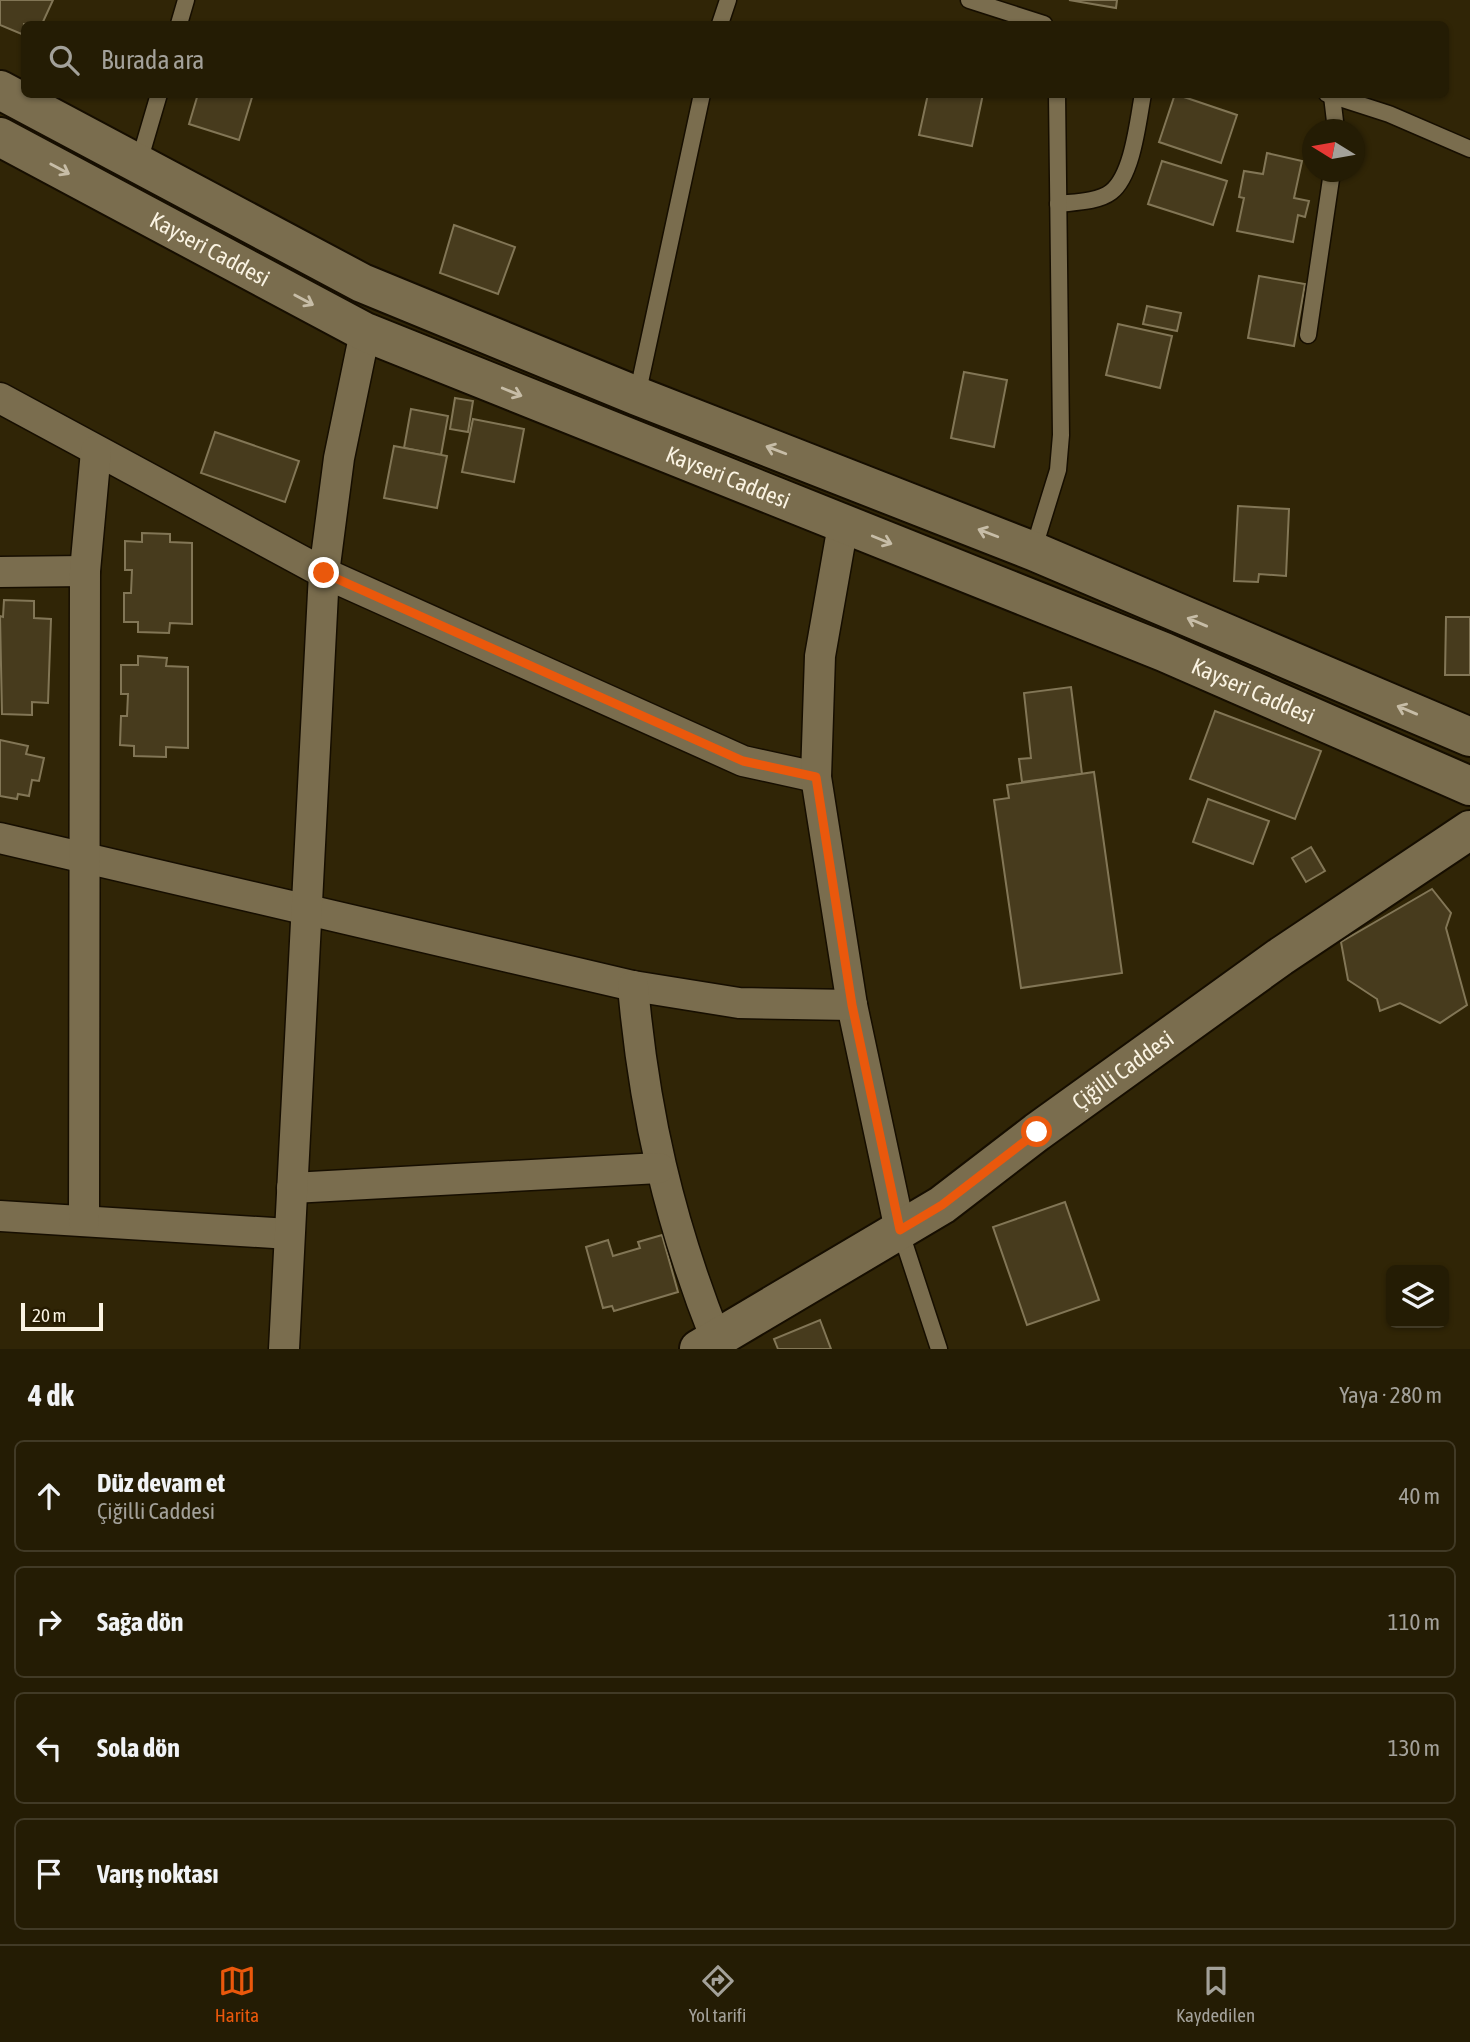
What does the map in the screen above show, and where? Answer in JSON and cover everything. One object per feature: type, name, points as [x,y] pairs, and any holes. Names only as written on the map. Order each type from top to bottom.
[{"type":"main road","name":"Kayseri Caddesi","points":[[0,90],[362,283],[637,396],[1033,551],[1470,737]]},
{"type":"main road","name":"Kayseri Caddesi","points":[[0,137],[365,332],[1164,652],[1470,786]]},
{"type":"main road","name":"Çiğilli Caddesi","points":[[708,1344],[942,1205],[1037,1132],[1280,957],[1470,830]]},
{"type":"street","points":[[284,1349],[324,573],[339,458],[365,332]]},
{"type":"street","points":[[0,398],[324,573],[743,761],[816,777]]},
{"type":"street","points":[[84,1222],[82,858],[85,571],[96,451]]},
{"type":"street","points":[[843,525],[820,656],[816,777],[852,1005],[900,1230]]},
{"type":"street","points":[[0,572],[85,571]]},
{"type":"street","points":[[0,838],[633,986],[739,1003],[852,1005]]},
{"type":"street","points":[[633,986],[647,1108],[659,1168],[708,1344]]},
{"type":"street","points":[[292,1188],[659,1168]]},
{"type":"street","points":[[0,1216],[289,1234]]},
{"type":"lane","points":[[180,21],[186,0]]},
{"type":"lane","points":[[721,21],[728,0]]},
{"type":"lane","points":[[969,0],[1035,21]]},
{"type":"lane","points":[[139,162],[158,98]]},
{"type":"lane","points":[[637,396],[701,98]]},
{"type":"lane","points":[[1033,551],[1051,501],[1058,470],[1061,435],[1057,98]]},
{"type":"lane","points":[[1058,205],[1098,198],[1110,193],[1118,184],[1129,158],[1142,98]]},
{"type":"lane","points":[[1331,98],[1334,119]]},
{"type":"lane","points":[[1339,98],[1389,114],[1470,149]]},
{"type":"lane","points":[[1308,335],[1331,182]]},
{"type":"lane","points":[[900,1230],[939,1349]]},
{"type":"building","points":[[0,0],[53,0],[43,21],[21,21],[21,34],[0,25]]},
{"type":"building","points":[[1069,0],[1117,0],[1116,8]]},
{"type":"building","points":[[197,98],[252,98],[239,140],[189,124]]},
{"type":"building","points":[[927,98],[982,98],[972,146],[919,135]]},
{"type":"building","points":[[1174,98],[1187,98],[1237,115],[1221,163],[1159,142]]},
{"type":"building","points":[[1267,153],[1302,161],[1294,198],[1309,201],[1305,217],[1298,215],[1293,242],[1237,231],[1244,198],[1239,197],[1244,171],[1263,174]]},
{"type":"building","points":[[1162,161],[1227,181],[1213,225],[1148,204]]},
{"type":"building","points":[[454,225],[515,247],[498,294],[440,273]]},
{"type":"building","points":[[1259,276],[1305,284],[1294,346],[1248,338]]},
{"type":"building","points":[[1147,306],[1181,313],[1177,331],[1143,324]]},
{"type":"building","points":[[1118,324],[1172,336],[1160,388],[1106,375]]},
{"type":"building","points":[[964,372],[1007,380],[994,447],[951,438]]},
{"type":"building","points":[[455,398],[473,401],[468,432],[450,429]]},
{"type":"building","points":[[411,409],[448,416],[441,455],[404,448]]},
{"type":"building","points":[[473,419],[524,429],[514,482],[462,472]]},
{"type":"building","points":[[215,432],[299,461],[285,502],[201,473]]},
{"type":"building","points":[[394,446],[447,456],[437,508],[384,498]]},
{"type":"building","points":[[1238,506],[1289,509],[1286,576],[1259,574],[1258,582],[1234,581]]},
{"type":"building","points":[[142,533],[170,534],[170,542],[192,543],[192,624],[170,623],[169,633],[138,632],[138,622],[124,622],[124,593],[131,593],[132,570],[125,570],[125,541],[142,542]]},
{"type":"building","points":[[4,600],[34,601],[34,618],[51,619],[48,703],[32,702],[32,715],[2,714],[0,616],[3,617]]},
{"type":"building","points":[[1446,617],[1470,617],[1470,675],[1445,675]]},
{"type":"building","points":[[138,656],[167,658],[166,666],[188,667],[188,748],[166,747],[166,757],[134,756],[134,746],[120,745],[121,716],[127,716],[128,694],[121,694],[121,665],[138,665]]},
{"type":"building","points":[[1071,687],[1082,774],[1022,782],[1019,759],[1031,758],[1024,693]]},
{"type":"building","points":[[1215,711],[1321,751],[1295,819],[1190,779]]},
{"type":"building","points":[[0,740],[28,746],[26,754],[44,758],[39,781],[32,780],[29,796],[18,794],[17,799],[0,796]]},
{"type":"building","points":[[1094,772],[1122,973],[1021,988],[994,800],[1009,798],[1007,785]]},
{"type":"building","points":[[1208,799],[1269,821],[1253,864],[1193,842]]},
{"type":"building","points":[[1311,847],[1325,871],[1306,882],[1292,858]]},
{"type":"building","points":[[1432,889],[1451,913],[1446,928],[1467,1005],[1440,1023],[1400,1003],[1380,1011],[1377,999],[1348,980],[1341,942]]},
{"type":"building","points":[[1065,1202],[1099,1300],[1027,1325],[993,1227]]},
{"type":"building","points":[[662,1235],[678,1292],[614,1311],[612,1306],[603,1308],[586,1247],[608,1240],[613,1256],[640,1248],[638,1242]]},
{"type":"building","points":[[820,1320],[831,1349],[778,1349],[774,1339]]},
{"type":"route","points":[[324,573],[743,761],[768,769],[816,777],[852,1005],[900,1230],[942,1205],[1037,1132]]}]
